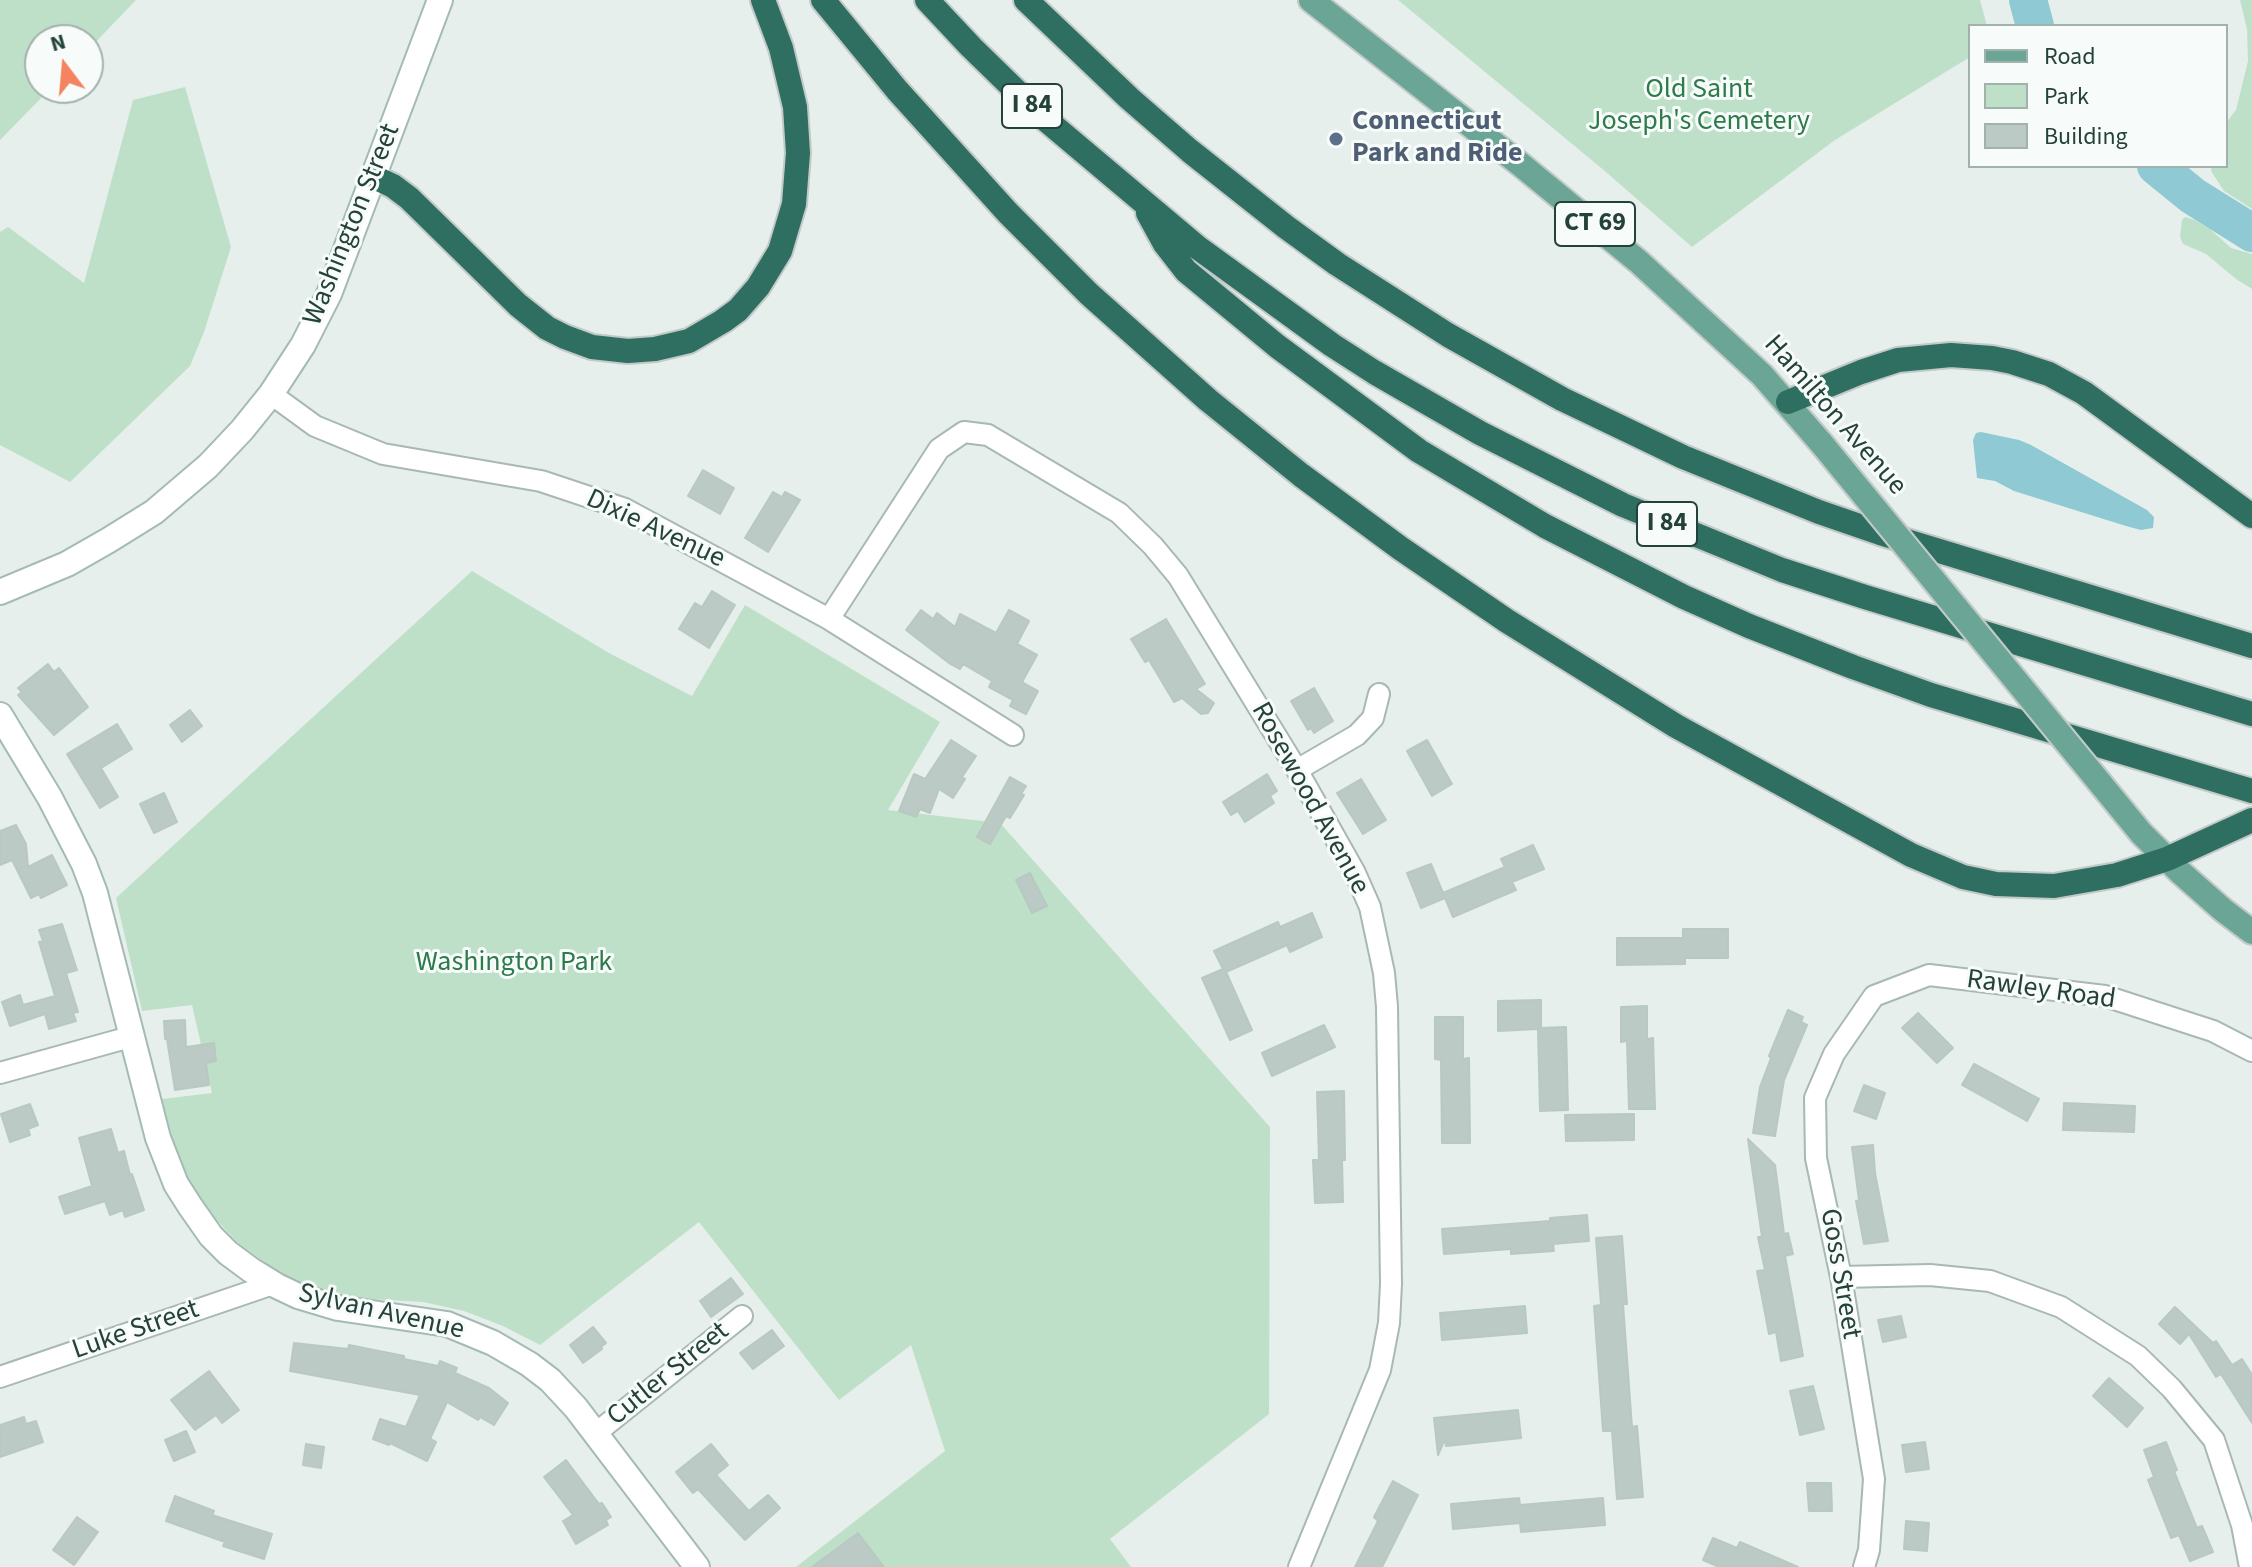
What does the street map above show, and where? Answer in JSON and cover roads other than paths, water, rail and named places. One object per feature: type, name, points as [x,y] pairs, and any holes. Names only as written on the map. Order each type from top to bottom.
[{"type":"highway","points":[[374,177],[409,198],[525,311],[565,337],[592,347],[628,351],[670,347],[689,341],[738,310],[758,287],[780,251],[794,204],[798,153],[795,107],[781,48],[763,0]]},
{"type":"highway","points":[[823,0],[971,174],[1057,263],[1159,358],[1254,438],[1350,512],[1452,585],[1650,711],[1911,855],[1963,877],[2014,886],[2054,886],[2117,875],[2167,859],[2245,822]]},
{"type":"highway","name":"I 84","points":[[927,0],[1026,101],[1144,204],[1288,315],[1374,372],[1535,462],[1623,505],[1825,585],[2252,714]]},
{"type":"highway","name":"I 84","points":[[1026,0],[1142,110],[1236,190],[1337,264],[1448,335],[1562,399],[1683,457],[1819,512],[2252,646]]},
{"type":"highway","points":[[1144,204],[1165,244],[1186,271],[1277,346],[1419,451],[1545,526],[1695,602],[1853,667],[1931,695],[2252,791]]},
{"type":"highway","points":[[1788,402],[1898,360],[1951,355],[2012,362],[2049,374],[2084,393],[2252,516]]},
{"type":"main road","name":"Hamilton Avenue","points":[[1311,0],[1630,254],[1788,402],[2141,833],[2201,892],[2252,932]]},
{"type":"street","name":"Washington Street","points":[[0,592],[67,564],[154,512],[208,466],[271,394],[317,321],[342,264],[440,0]]},
{"type":"street","name":"Dixie Avenue","points":[[271,394],[315,426],[383,454],[541,481],[625,509],[829,619],[1013,735]]},
{"type":"street","name":"Rosewood Avenue","points":[[829,619],[939,449],[964,432],[988,435],[1119,513],[1153,546],[1178,576],[1297,770],[1355,873],[1370,907],[1382,960],[1387,1007],[1389,1323],[1380,1370],[1299,1567]]},
{"type":"street","points":[[1297,770],[1357,735],[1373,718],[1379,694]]},
{"type":"street","name":"Sylvan Avenue","points":[[0,715],[50,798],[84,864],[95,893],[158,1138],[176,1184],[211,1236],[228,1253],[273,1284],[298,1296],[357,1311],[447,1324],[478,1335],[519,1357],[550,1380],[596,1433],[697,1567]]},
{"type":"street","name":"Rawley Road","points":[[1874,996],[1929,975],[2105,996],[2213,1031],[2252,1051]]},
{"type":"street","name":"Goss Street","points":[[1864,1567],[1869,1550],[1874,1479],[1841,1277],[1816,1158],[1815,1098],[1834,1054],[1874,996]]},
{"type":"street","points":[[0,1073],[130,1037]]},
{"type":"street","points":[[1841,1277],[1930,1275],[1990,1281],[2061,1307],[2138,1356],[2172,1389],[2214,1440],[2242,1525],[2250,1567]]},
{"type":"street","name":"Luke Street","points":[[0,1377],[273,1284]]},
{"type":"street","name":"Cutler Street","points":[[596,1433],[742,1316]]},
{"type":"water","points":[[1976,433],[2031,445],[2147,510],[2154,517],[2153,528],[2141,530],[2126,526],[2014,491],[1995,481],[1977,478],[1973,440]]},
{"type":"waterway","points":[[2028,0],[2034,24]]},
{"type":"waterway","points":[[2158,168],[2193,196],[2252,233]]},
{"type":"place","name":"Connecticut Park and Ride","points":[[1336,139]]},
{"type":"park label","name":"Old Saint Joseph's Cemetery","points":[[1699,107]]},
{"type":"park label","name":"Washington Park","points":[[514,964]]}]
